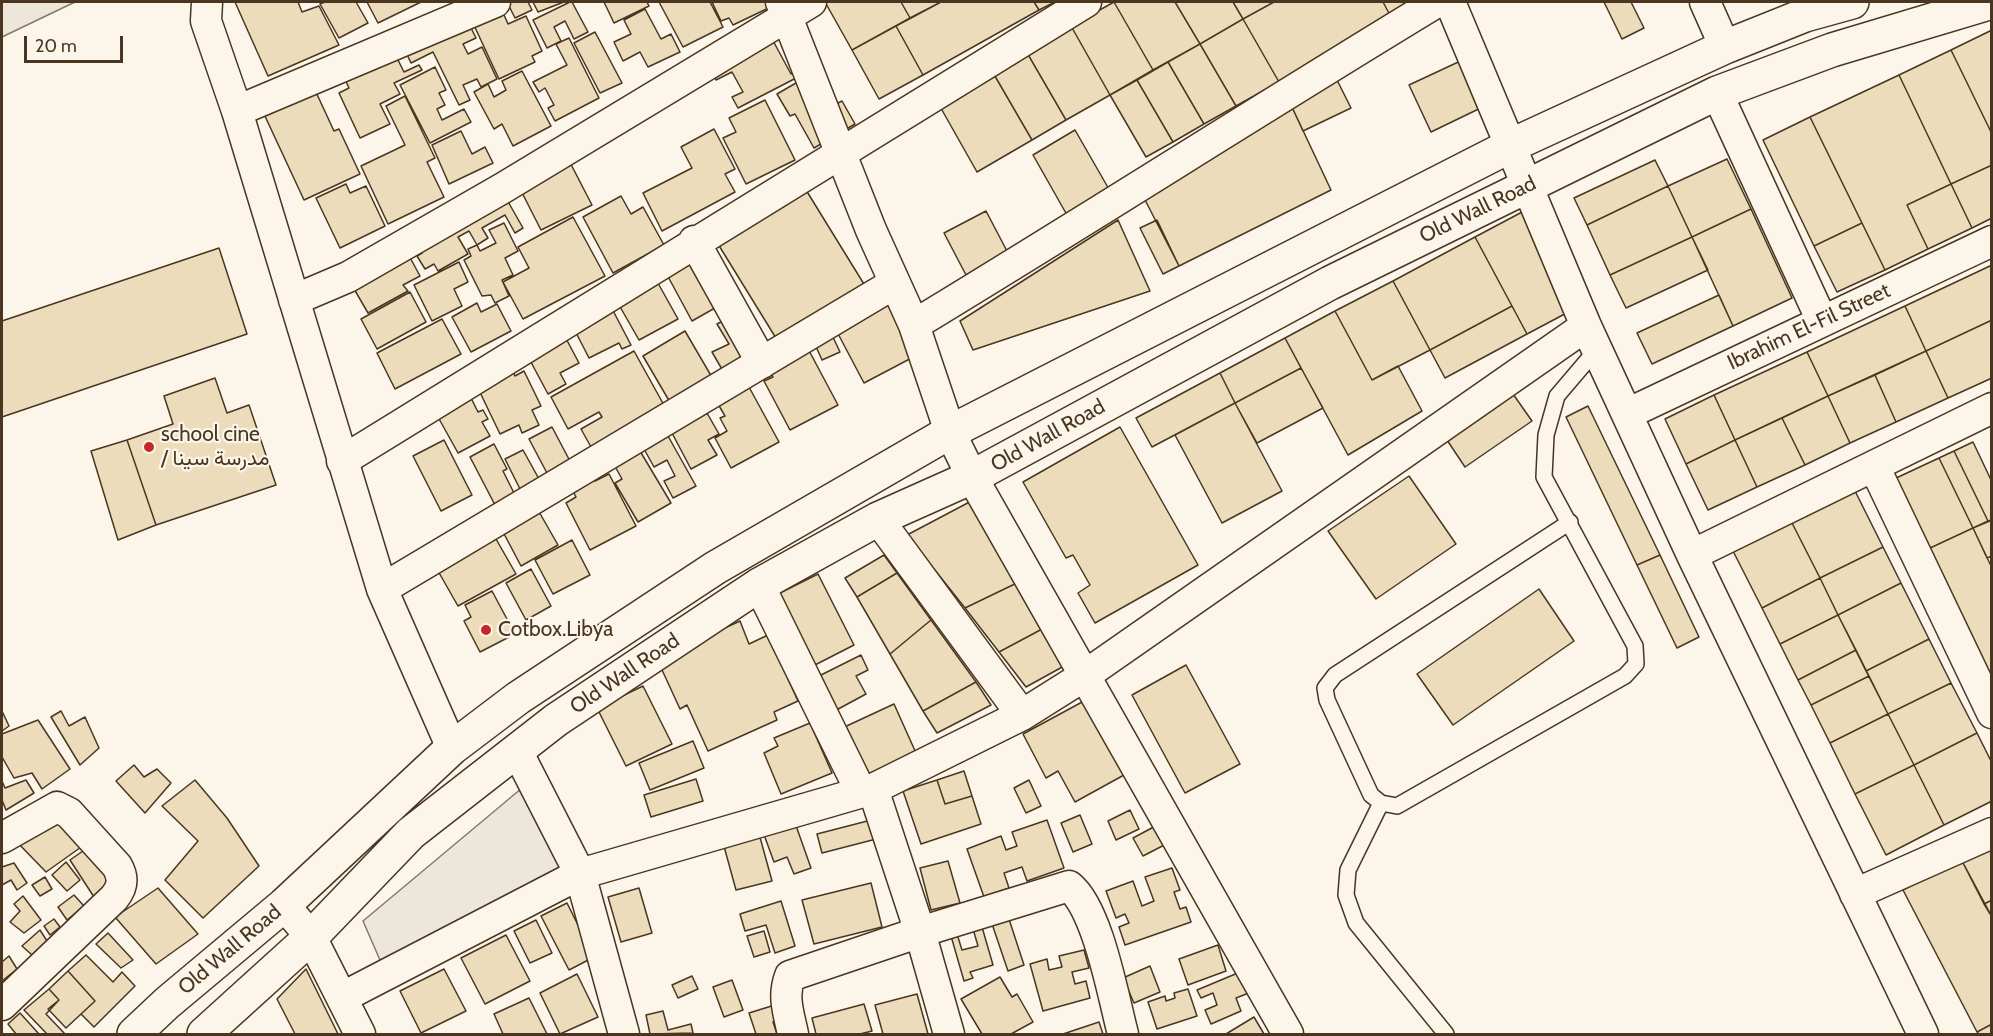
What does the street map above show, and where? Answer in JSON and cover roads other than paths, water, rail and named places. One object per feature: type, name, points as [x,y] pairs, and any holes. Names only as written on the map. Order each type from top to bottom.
[{"type":"main road","name":"Old Wall Road","points":[[134,1035],[167,1003],[284,905],[452,748],[518,698],[715,568],[950,432],[1512,145],[1725,47],[1802,8],[1852,2]]},
{"type":"main road","name":"Old Wall Road","points":[[204,1035],[311,937],[411,833],[556,720],[759,585],[878,519],[972,477],[1330,283],[1717,93],[1832,50],[1990,2]]},
{"type":"street","points":[[207,2],[206,21],[237,111],[382,589],[452,748]]},
{"type":"street","points":[[237,111],[495,2]]},
{"type":"street","points":[[342,460],[694,241],[1086,2]]},
{"type":"street","points":[[914,325],[1120,200],[1299,85],[1437,2]]},
{"type":"street","points":[[1450,2],[1592,338],[1692,555],[1923,1035]]},
{"type":"street","points":[[1705,2],[1725,47]]},
{"type":"street","points":[[1990,2],[1992,7]]},
{"type":"street","points":[[294,300],[348,277],[503,188],[793,6],[840,152],[914,325],[950,432],[972,477],[1288,1035]]},
{"type":"street","points":[[1717,93],[1822,321]]},
{"type":"street","points":[[694,241],[762,363]]},
{"type":"street","name":"Ibrahim El-Fil Street","points":[[1627,414],[1992,241]]},
{"type":"street","points":[[382,589],[896,283]]},
{"type":"street","points":[[343,997],[580,874],[867,791],[1022,715],[1592,338]]},
{"type":"street","points":[[1692,555],[1992,408]]},
{"type":"street","points":[[1874,466],[1992,713]]},
{"type":"street","points":[[878,519],[1022,715]]},
{"type":"street","points":[[759,585],[867,791],[920,932],[949,1035]]},
{"type":"street","points":[[517,751],[580,874],[624,1035]]},
{"type":"street","points":[[2,837],[57,807],[69,813],[117,866],[122,875],[122,885],[114,898],[2,1005]]},
{"type":"street","points":[[1856,894],[1992,833]]},
{"type":"street","points":[[794,1035],[785,1000],[790,976],[920,932],[1069,886],[1079,894],[1093,922],[1123,1035]]},
{"type":"street","points":[[284,905],[311,937],[360,1035]]},
{"type":"lane","points":[[1570,522],[1335,675],[1325,688],[1327,700],[1371,795],[1381,803],[1397,806],[1625,676],[1636,664],[1635,646],[1570,522],[1544,477],[1546,435],[1557,396],[1592,338]]},
{"type":"lane","points":[[1381,803],[1348,870],[1346,895],[1356,923],[1446,1035]]},
{"type":"place","name":"school cine / مدرسة سينا","points":[[149,447]]},
{"type":"place","name":"Cotbox.Libya","points":[[486,630]]}]
